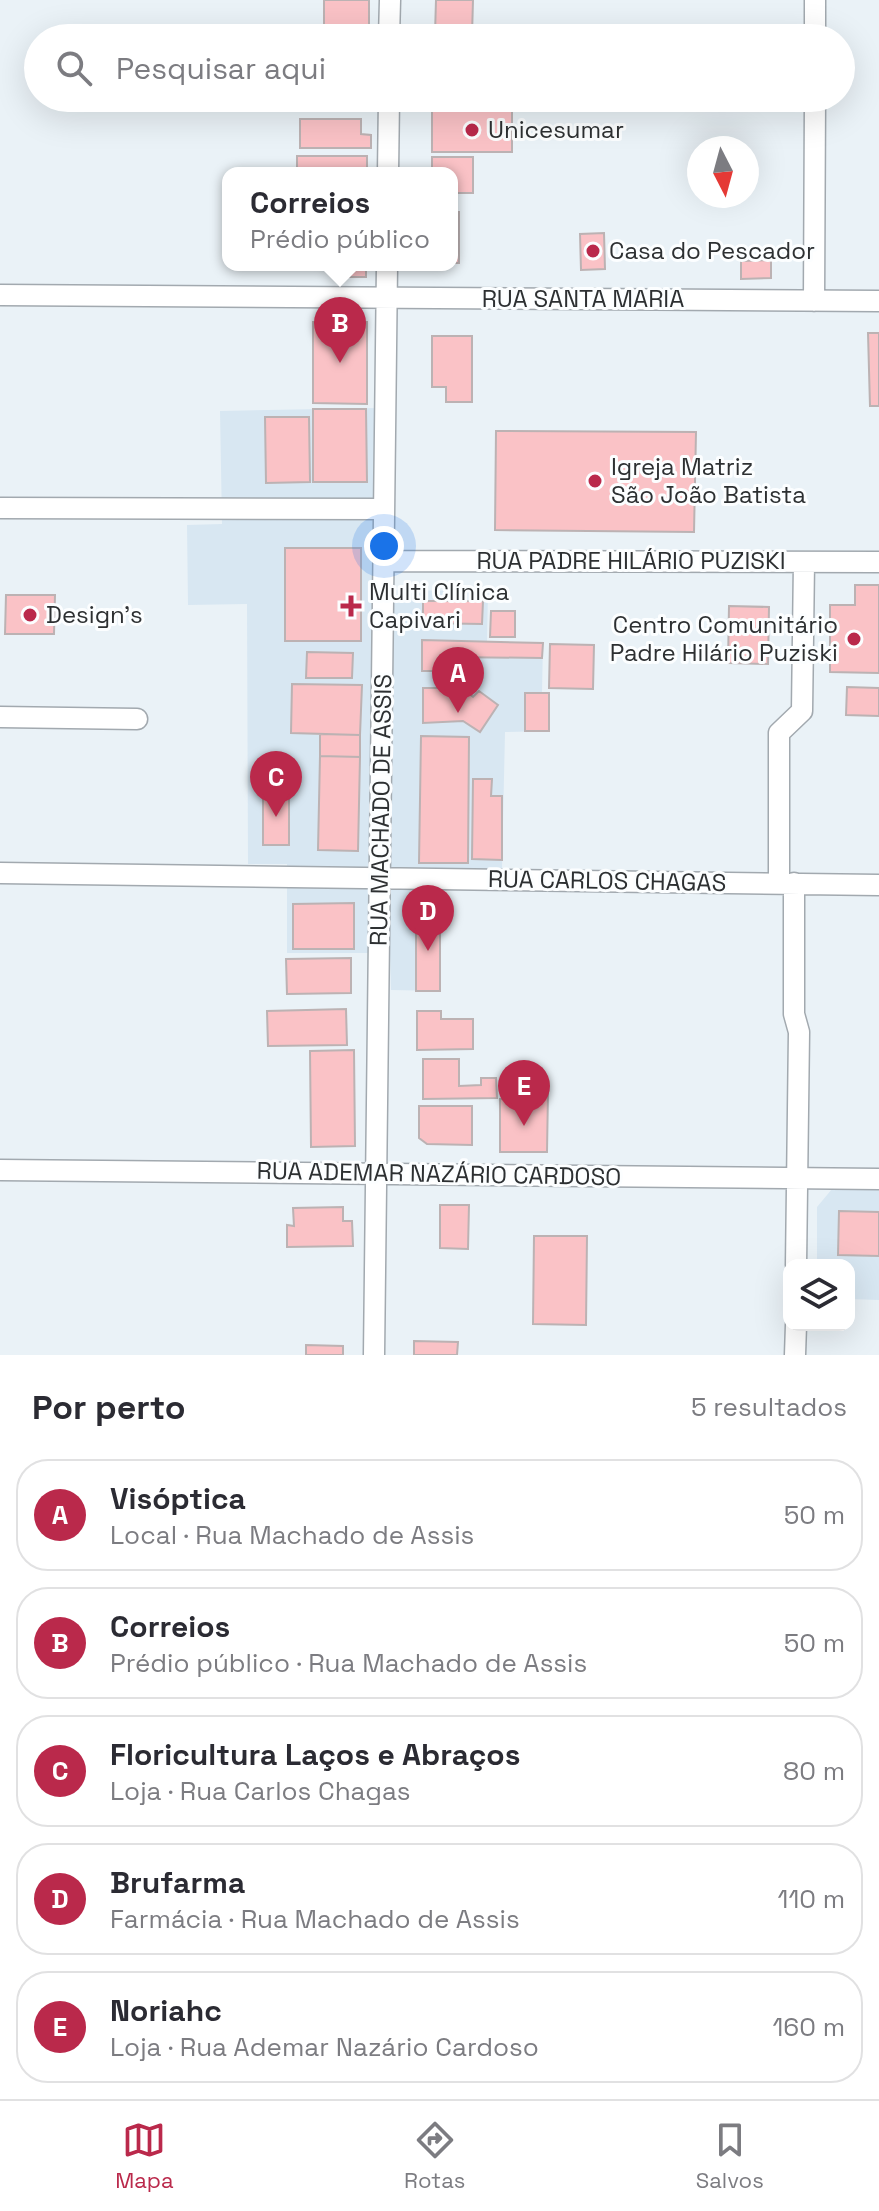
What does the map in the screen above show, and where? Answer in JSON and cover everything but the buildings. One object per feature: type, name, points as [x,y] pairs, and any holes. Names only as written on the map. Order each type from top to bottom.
[{"type":"street","points":[[389,24],[390,0]]},
{"type":"street","points":[[815,0],[815,24]]},
{"type":"street","points":[[388,167],[389,112]]},
{"type":"street","points":[[814,301],[815,112]]},
{"type":"street","name":"RUA MACHADO DE ASSIS","points":[[374,1355],[387,271]]},
{"type":"street","name":"RUA SANTA MARIA","points":[[0,295],[879,301]]},
{"type":"street","points":[[0,508],[384,509]]},
{"type":"street","name":"RUA PADRE HILÁRIO PUZISKI","points":[[384,561],[879,562]]},
{"type":"street","points":[[796,1259],[799,1032],[794,1014],[779,733],[802,711],[804,562]]},
{"type":"street","points":[[0,717],[137,719]]},
{"type":"street","name":"RUA CARLOS CHAGAS","points":[[0,873],[879,885]]},
{"type":"street","name":"RUA ADEMAR NAZÁRIO CARDOSO","points":[[0,1170],[879,1179]]},
{"type":"street","points":[[795,1355],[796,1331]]},
{"type":"shaded area","points":[[377,408],[374,590],[488,591],[487,641],[543,643],[542,692],[549,693],[549,731],[505,732],[502,869],[441,869],[440,991],[391,990],[390,953],[287,953],[287,864],[248,864],[247,604],[188,605],[187,525],[222,524],[220,411]]},
{"type":"shaded area","points":[[832,1189],[879,1190],[879,1300],[855,1299],[855,1259],[817,1259],[817,1207]]},
{"type":"place","name":"Unicesumar","points":[[472,130]]},
{"type":"place","name":"Casa do Pescador","points":[[593,251]]},
{"type":"place","name":"Correios","points":[[340,363]]},
{"type":"place","name":"Igreja Matriz São João Batista","points":[[595,481]]},
{"type":"place","name":"Multi Clínica Capivari","points":[[351,606]]},
{"type":"place","name":"Design's","points":[[30,615]]},
{"type":"place","name":"Centro Comunitário Padre Hilário Puziski","points":[[854,639]]},
{"type":"place","name":"Visóptica","points":[[458,713]]},
{"type":"place","name":"Floricultura Laços e Abraços","points":[[276,817]]},
{"type":"place","name":"Brufarma","points":[[428,951]]},
{"type":"place","name":"Noriahc","points":[[524,1126]]}]
